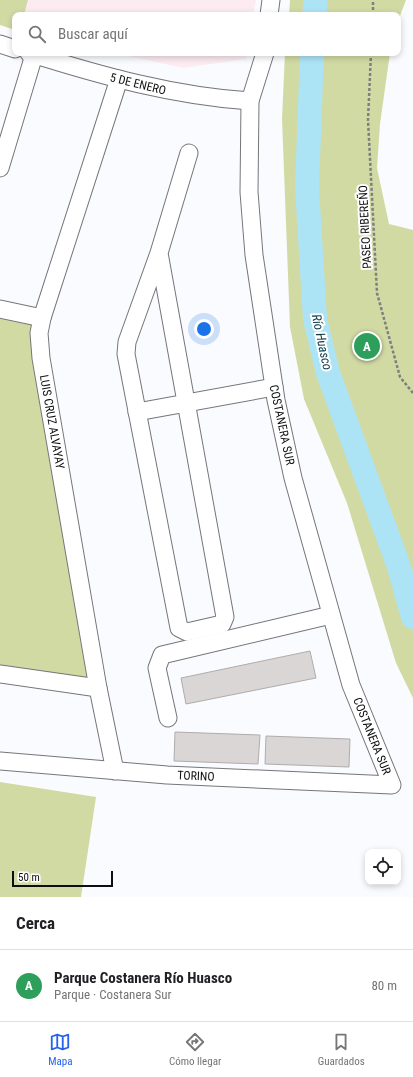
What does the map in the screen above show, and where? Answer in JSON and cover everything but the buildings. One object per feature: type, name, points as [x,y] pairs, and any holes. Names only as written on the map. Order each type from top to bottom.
[{"type":"street","points":[[269,12],[271,0]]},
{"type":"street","points":[[0,44],[12,47]]},
{"type":"street","points":[[0,168],[31,56]]},
{"type":"street","name":"5 DE ENERO","points":[[39,56],[119,80],[160,90],[226,100],[250,101]]},
{"type":"street","name":"COSTANERA SUR","points":[[264,56],[250,101],[249,192],[253,247],[274,387],[293,478],[351,685],[392,785]]},
{"type":"street","name":"LUIS CRUZ ALVAYAY","points":[[115,771],[98,688],[41,358],[39,333],[42,318],[119,80]]},
{"type":"street","points":[[159,252],[225,617],[222,624],[187,632],[179,628],[126,354],[127,342],[159,252],[189,153]]},
{"type":"street","points":[[0,309],[42,318]]},
{"type":"street","points":[[137,412],[274,387]]},
{"type":"street","points":[[168,718],[157,668],[162,655],[331,615]]},
{"type":"street","points":[[0,674],[98,688]]},
{"type":"street","name":"TORINO","points":[[0,761],[167,775],[392,785]]},
{"type":"path","points":[[373,0],[373,12]]},
{"type":"path","name":"PASEO RIBEREÑO","points":[[371,56],[368,120],[377,293],[400,377],[413,393]]},
{"type":"shaded area","points":[[28,0],[256,0],[254,12],[25,12]]},
{"type":"shaded area","points":[[129,56],[246,56],[246,59],[183,68]]},
{"type":"green space","points":[[0,0],[28,0],[25,12],[12,12],[12,29],[0,25]]},
{"type":"green space","points":[[290,0],[406,0],[401,13],[289,12]]},
{"type":"green space","points":[[285,56],[390,56],[380,124],[377,168],[389,224],[413,230],[413,698],[396,663],[347,503],[304,399],[290,327],[282,119]]},
{"type":"green space","points":[[0,311],[39,319],[96,686],[0,671]]},
{"type":"green space","points":[[0,782],[96,797],[81,897],[0,897]]},
{"type":"waterway","name":"Río Huasco","points":[[314,12],[316,0]]},
{"type":"waterway","name":"Río Huasco","points":[[312,56],[307,187],[315,319],[328,373],[398,564],[413,617]]},
{"type":"place","name":"Parque Costanera Río Huasco","points":[[367,346]]}]
